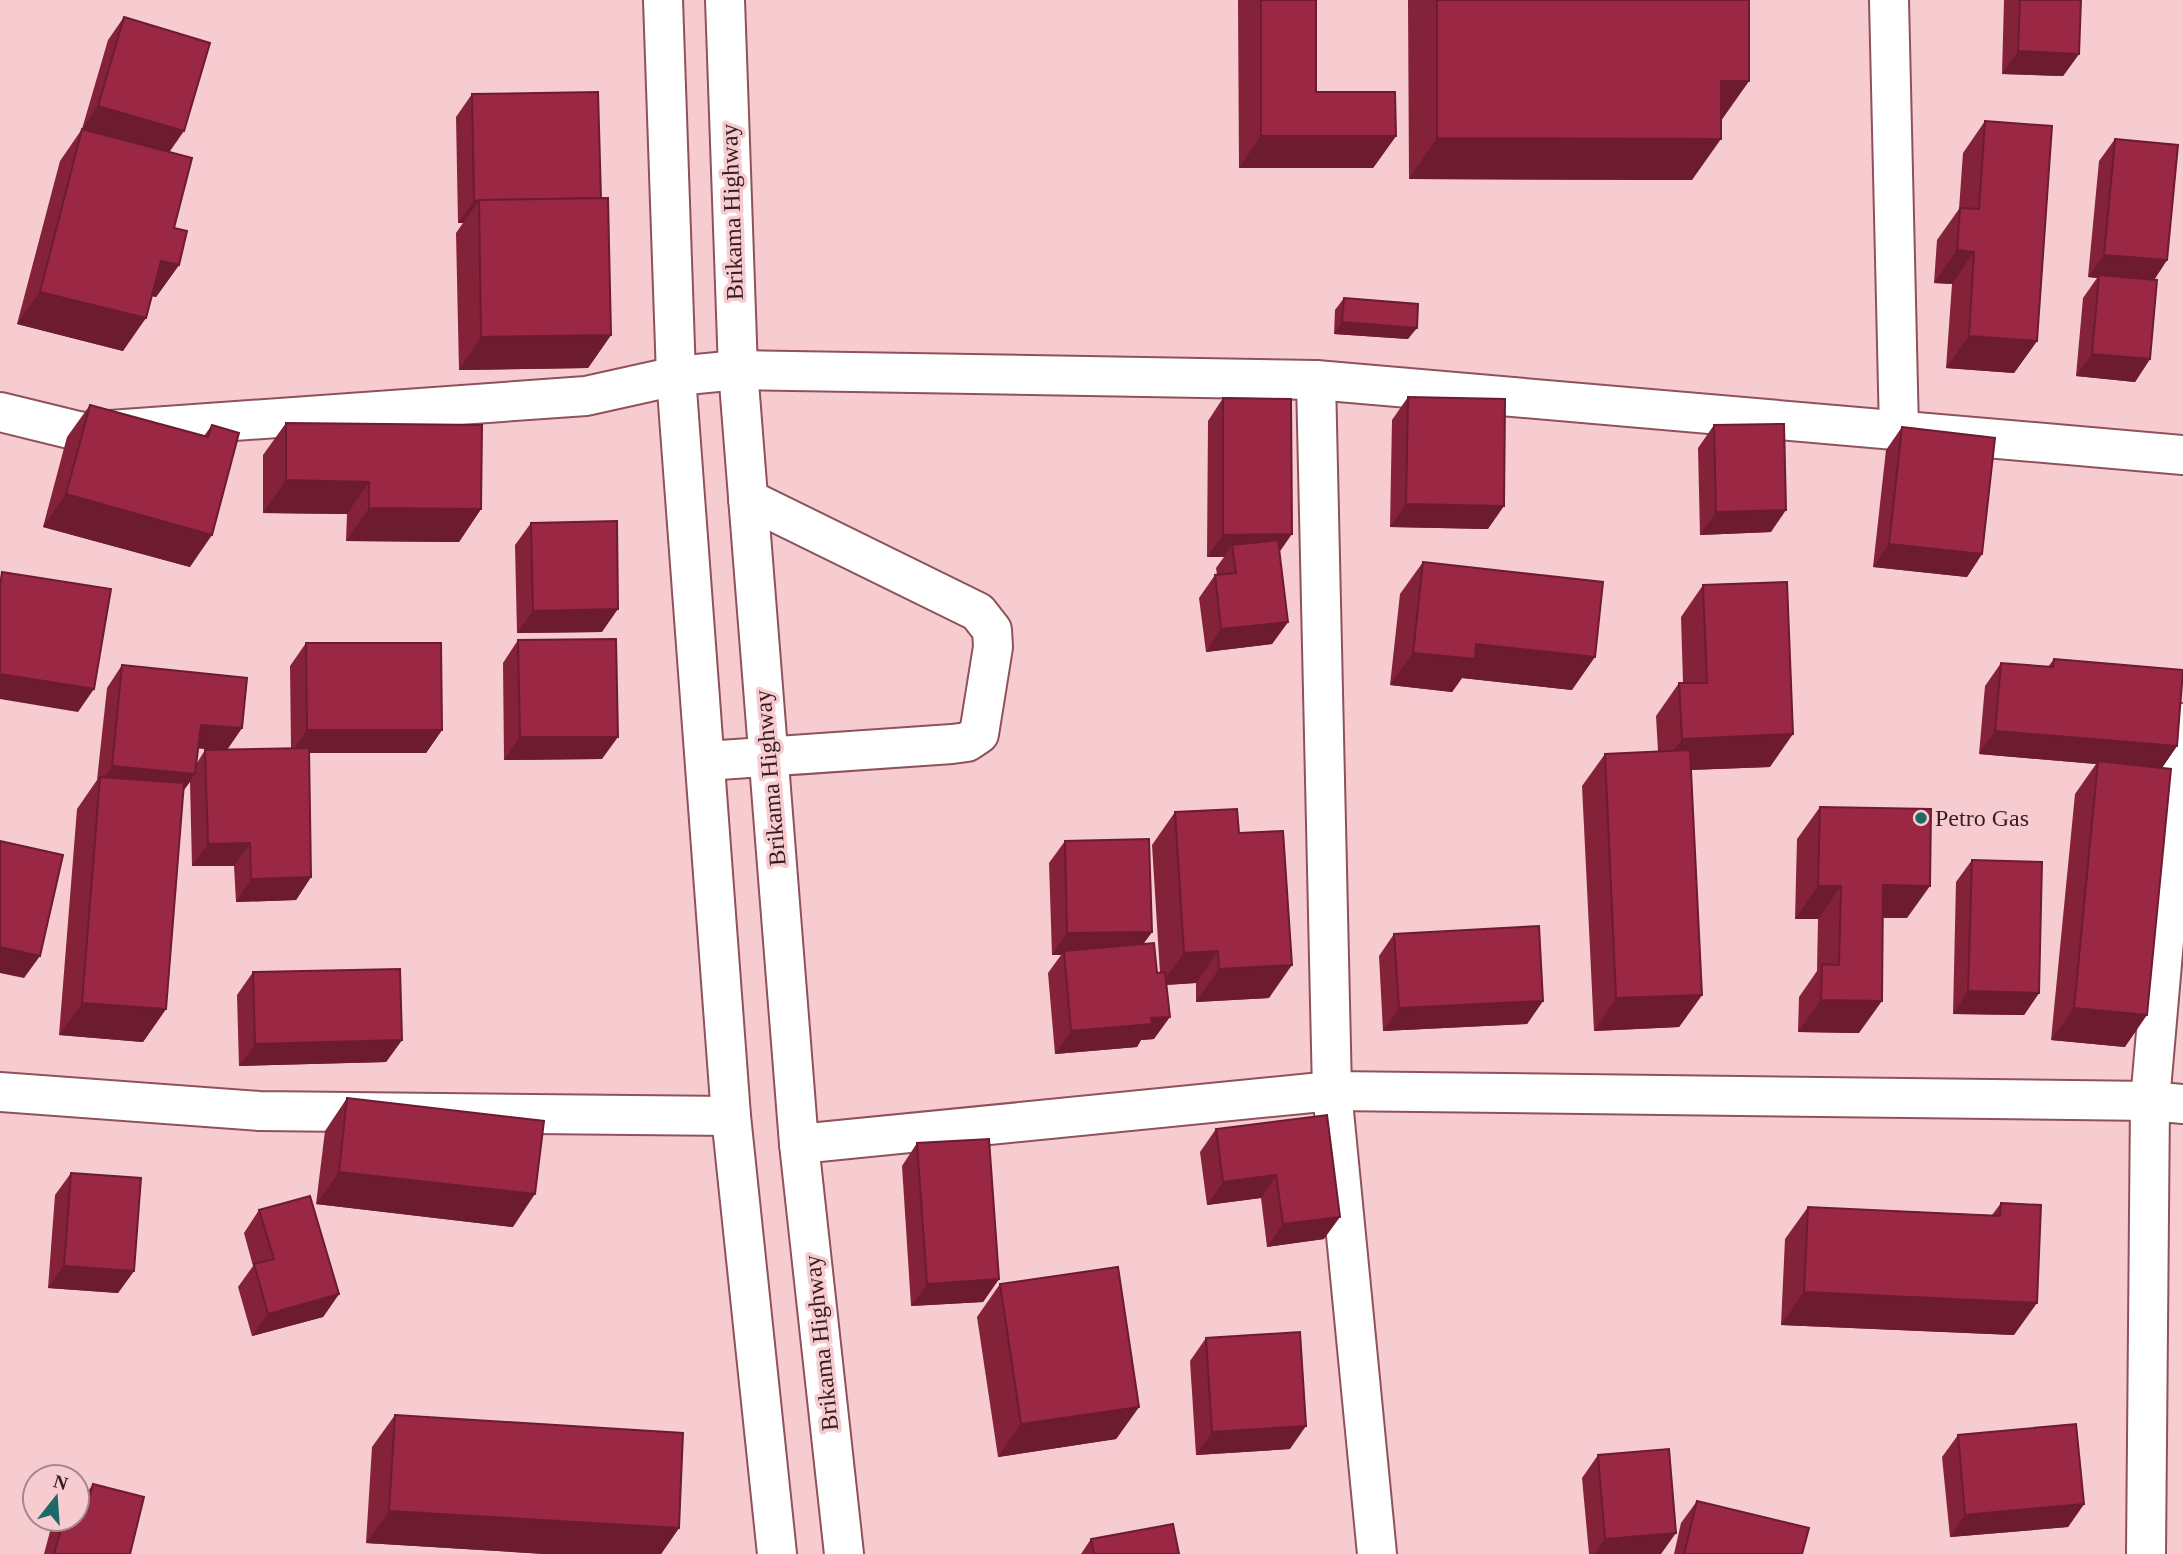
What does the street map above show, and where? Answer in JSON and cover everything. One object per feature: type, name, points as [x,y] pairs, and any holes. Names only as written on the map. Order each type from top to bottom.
[{"type":"main road","points":[[663,0],[676,376],[731,1116],[777,1554]]},
{"type":"main road","name":"Brikama Highway","points":[[725,0],[738,370],[799,1144],[844,1554]]},
{"type":"main road","points":[[1889,0],[1899,431]]},
{"type":"main road","points":[[0,412],[82,432],[586,396],[676,376],[738,370],[1316,380],[2183,455]]},
{"type":"main road","points":[[1316,380],[1332,1091],[1377,1554]]},
{"type":"main road","points":[[705,761],[967,742],[979,734],[993,648],[992,630],[978,612],[748,499]]},
{"type":"main road","points":[[2146,1554],[2183,723]]},
{"type":"main road","points":[[799,1144],[1332,1091],[2166,1103]]},
{"type":"main road","points":[[0,1092],[259,1111],[731,1116]]},
{"type":"building","points":[[1261,0],[1316,0],[1316,92],[1395,92],[1396,136],[1261,136]]},
{"type":"building","points":[[1437,0],[1749,0],[1749,81],[1721,81],[1721,139],[1437,138]]},
{"type":"building","points":[[2020,0],[2081,0],[2079,54],[2018,51]]},
{"type":"building","points":[[124,17],[210,43],[184,131],[98,106]]},
{"type":"building","points":[[598,92],[601,198],[474,201],[472,94]]},
{"type":"building","points":[[1985,121],[2052,126],[2037,341],[1969,336],[1974,252],[1957,250],[1960,208],[1979,209]]},
{"type":"building","points":[[82,129],[192,158],[174,228],[187,231],[179,265],[161,261],[146,318],[40,292]]},
{"type":"building","points":[[2115,139],[2178,145],[2167,260],[2104,255]]},
{"type":"building","points":[[608,198],[611,335],[481,337],[479,200]]},
{"type":"building","points":[[2099,275],[2157,280],[2150,359],[2092,354]]},
{"type":"building","points":[[1344,298],[1418,304],[1417,328],[1342,322]]},
{"type":"building","points":[[1408,397],[1505,399],[1504,506],[1406,504]]},
{"type":"building","points":[[1223,398],[1291,399],[1292,534],[1223,535]]},
{"type":"building","points":[[90,405],[208,437],[212,425],[239,433],[212,535],[66,494]]},
{"type":"building","points":[[286,423],[482,425],[481,509],[369,508],[369,482],[286,480]]},
{"type":"building","points":[[1784,424],[1786,510],[1716,512],[1714,425]]},
{"type":"building","points":[[1902,427],[1995,438],[1982,554],[1889,544]]},
{"type":"building","points":[[617,521],[618,609],[533,611],[531,523]]},
{"type":"building","points":[[1278,540],[1288,622],[1221,629],[1215,575],[1236,573],[1232,545]]},
{"type":"building","points":[[1423,562],[1603,582],[1595,657],[1476,644],[1475,659],[1413,653]]},
{"type":"building","points":[[2,572],[111,589],[94,689],[0,674]]},
{"type":"building","points":[[1787,582],[1793,734],[1682,739],[1679,683],[1707,683],[1703,585]]},
{"type":"building","points":[[616,639],[618,737],[520,737],[518,640]]},
{"type":"building","points":[[306,643],[441,643],[442,730],[307,730]]},
{"type":"building","points":[[2054,659],[2183,670],[2177,746],[1995,731],[2001,663],[2053,667]]},
{"type":"building","points":[[122,665],[247,678],[242,728],[201,725],[195,774],[112,766]]},
{"type":"building","points":[[309,748],[311,877],[251,879],[250,843],[208,844],[205,750]]},
{"type":"building","points":[[1690,750],[1702,995],[1616,998],[1605,754]]},
{"type":"building","points":[[2098,761],[2171,769],[2147,1015],[2074,1008]]},
{"type":"building","points":[[100,777],[184,783],[166,1009],[82,1003]]},
{"type":"building","points":[[1820,807],[1931,809],[1930,886],[1883,885],[1882,1001],[1821,1000],[1822,964],[1839,965],[1841,886],[1818,886]]},
{"type":"building","points":[[1237,809],[1239,833],[1283,831],[1292,965],[1219,969],[1218,951],[1184,953],[1175,812]]},
{"type":"building","points":[[1149,839],[1152,932],[1067,933],[1065,841]]},
{"type":"building","points":[[0,841],[63,855],[40,956],[0,947]]},
{"type":"building","points":[[1972,860],[2042,862],[2039,993],[1968,991]]},
{"type":"building","points":[[1539,926],[1543,1001],[1399,1008],[1394,934]]},
{"type":"building","points":[[1154,943],[1157,973],[1165,972],[1170,1017],[1151,1018],[1152,1024],[1071,1031],[1064,951]]},
{"type":"building","points":[[400,969],[402,1040],[255,1044],[253,972]]},
{"type":"building","points":[[347,1098],[544,1121],[535,1194],[339,1172]]},
{"type":"building","points":[[1327,1115],[1340,1217],[1283,1224],[1276,1175],[1223,1182],[1216,1129]]},
{"type":"building","points":[[989,1139],[999,1279],[927,1284],[917,1143]]},
{"type":"building","points":[[71,1173],[141,1178],[134,1271],[64,1266]]},
{"type":"building","points":[[310,1196],[339,1294],[268,1314],[254,1264],[274,1259],[259,1210]]},
{"type":"building","points":[[2001,1203],[2041,1205],[2037,1303],[1804,1292],[1808,1207],[2000,1216]]},
{"type":"building","points":[[1118,1267],[1139,1407],[1021,1424],[1000,1284]]},
{"type":"building","points":[[1300,1332],[1306,1426],[1212,1432],[1206,1338]]},
{"type":"building","points":[[395,1415],[683,1433],[679,1528],[389,1511]]},
{"type":"building","points":[[2076,1424],[2084,1504],[1965,1515],[1958,1435]]},
{"type":"building","points":[[1669,1449],[1676,1533],[1605,1539],[1598,1455]]},
{"type":"building","points":[[93,1484],[144,1497],[130,1554],[54,1554],[60,1533],[91,1533]]},
{"type":"building","points":[[1697,1501],[1809,1528],[1802,1554],[1684,1554]]},
{"type":"building","points":[[1173,1524],[1179,1554],[1094,1554],[1091,1539]]},
{"type":"place","name":"Petro Gas","points":[[1921,818]]}]
